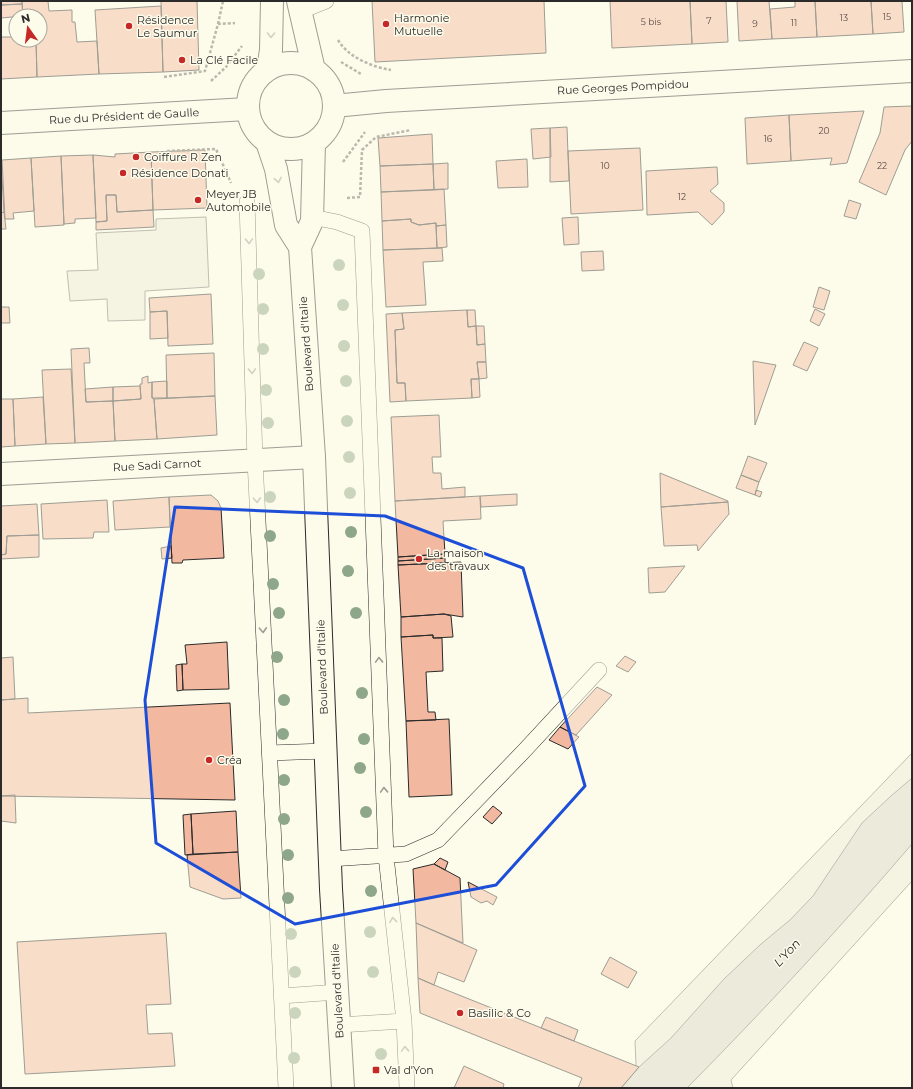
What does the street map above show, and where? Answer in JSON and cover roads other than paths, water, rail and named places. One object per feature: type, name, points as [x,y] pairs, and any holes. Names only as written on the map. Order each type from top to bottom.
[{"type":"main road","points":[[268,69],[271,50],[272,1]]},
{"type":"main road","points":[[300,6],[314,70]]},
{"type":"main road","points":[[291,63],[303,65],[314,70],[323,76],[329,85],[334,106],[329,127],[323,136],[314,143],[299,149],[282,149],[267,142],[254,128],[247,110],[248,98],[252,86],[268,69],[279,64],[291,63]]},
{"type":"main road","name":"Rue Georges Pompidou","points":[[334,106],[386,101],[912,71]]},
{"type":"main road","name":"Rue du Président de Gaulle","points":[[1,123],[247,110]]},
{"type":"main road","name":"Boulevard d'Italie","points":[[267,142],[276,169],[286,225],[300,247]]},
{"type":"main road","name":"Boulevard d'Italie","points":[[314,143],[312,217],[300,247],[314,457],[330,859],[343,1088]]},
{"type":"main road","name":"Rue Sadi Carnot","points":[[1,474],[314,457]]},
{"type":"lane","points":[[300,6],[326,1]]},
{"type":"lane","points":[[247,202],[255,460],[286,1088]]},
{"type":"lane","points":[[312,217],[337,222],[362,232],[386,856],[404,1021],[406,1088]]},
{"type":"lane","points":[[330,859],[406,854],[438,840],[524,751],[599,670]]},
{"type":"lane","points":[[269,753],[326,751]]},
{"type":"lane","points":[[281,996],[338,992]]},
{"type":"lane","points":[[339,1025],[404,1021]]},
{"type":"water","name":"L'Yon","points":[[912,778],[912,844],[830,937],[745,1028],[687,1088],[621,1088],[639,1067],[671,1038],[724,979],[761,944],[790,920],[813,896],[862,823]]},
{"type":"place","name":"Harmonie Mutuelle","points":[[386,24]]},
{"type":"place","name":"Résidence Le Saumur","points":[[129,26]]},
{"type":"place","name":"La Clé Facile","points":[[182,60]]},
{"type":"place","name":"Coiffure R Zen","points":[[136,157]]},
{"type":"place","name":"Résidence Donati","points":[[123,173]]},
{"type":"place","name":"Meyer JB Automobile","points":[[198,200]]},
{"type":"place","name":"La maison des travaux","points":[[419,559]]},
{"type":"place","name":"Créa","points":[[209,760]]},
{"type":"place","name":"Basilic & Co","points":[[460,1013]]},
{"type":"place","name":"Val d'Yon","points":[[376,1070]]}]
